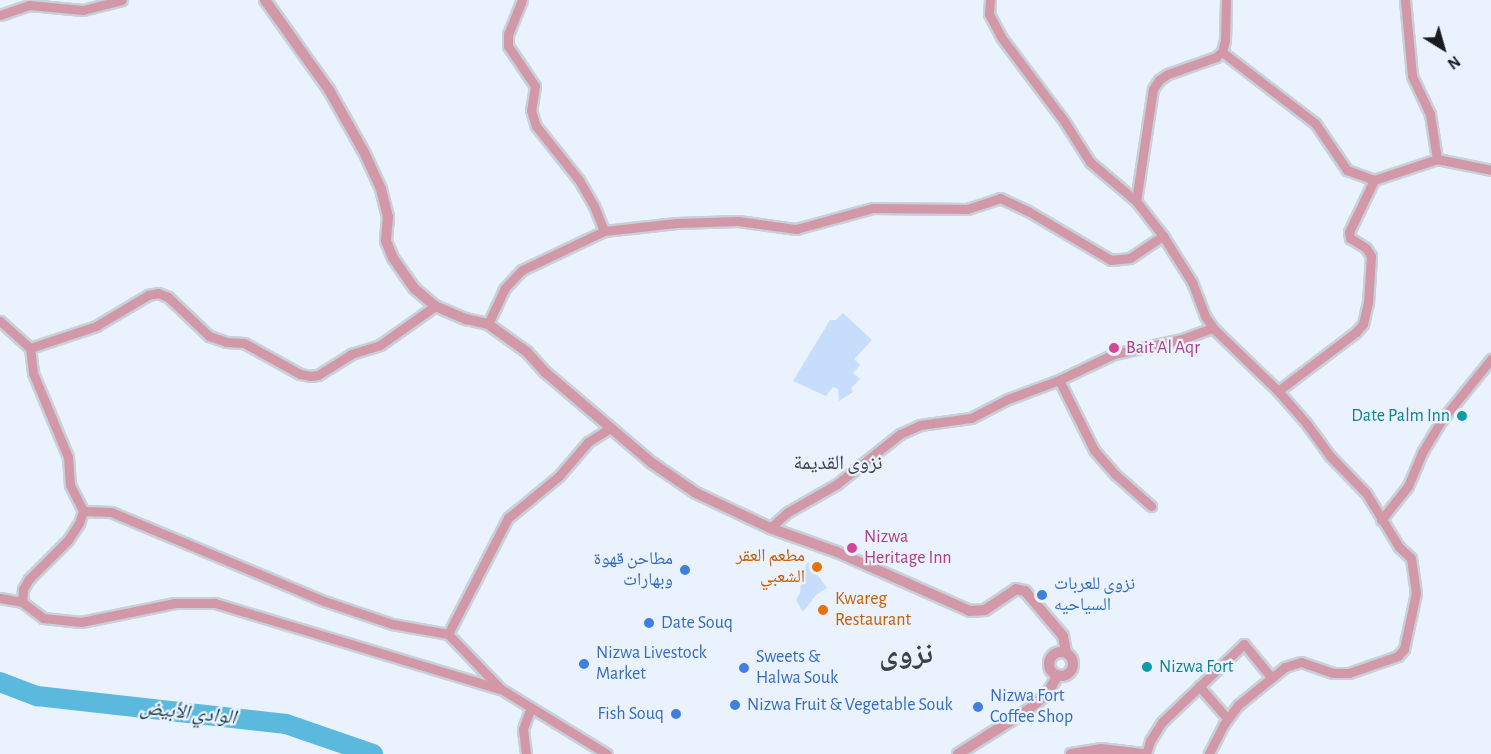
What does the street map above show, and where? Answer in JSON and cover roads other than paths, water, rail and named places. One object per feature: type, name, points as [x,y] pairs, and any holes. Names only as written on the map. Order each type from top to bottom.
[{"type":"street","points":[[0,15],[28,2],[83,10],[122,0]]},
{"type":"street","points":[[265,0],[329,90],[364,152],[381,189],[388,217],[386,241],[393,258],[415,289],[435,306],[488,324],[527,352],[545,372],[674,481],[770,528],[837,552],[970,611],[985,610],[1016,589],[1025,591],[1064,636],[1066,653],[1072,658],[1072,670],[1066,675],[1058,675],[1052,671],[1050,660],[1055,654],[1066,653]]},
{"type":"street","points":[[522,0],[508,34],[508,45],[535,86],[531,110],[536,126],[579,180],[594,206],[604,231]]},
{"type":"street","points":[[990,0],[989,14],[1001,38],[1064,121],[1080,149],[1102,174],[1136,201],[1163,236],[1192,282],[1205,316],[1213,328],[1278,392],[1330,456],[1366,493],[1399,547],[1411,558],[1415,572],[1416,593],[1404,649],[1392,659],[1349,673],[1333,673],[1301,662],[1285,667],[1245,698],[1227,718],[1209,754]]},
{"type":"street","points":[[1136,201],[1153,88],[1168,74],[1216,57],[1222,52],[1225,46],[1226,0]]},
{"type":"street","points":[[1405,0],[1411,67],[1430,114],[1437,159]]},
{"type":"street","points":[[1222,52],[1315,123],[1347,170],[1374,180]]},
{"type":"street","points":[[1278,392],[1356,332],[1363,324],[1368,303],[1371,256],[1366,248],[1350,238],[1349,232],[1374,180],[1437,159],[1491,170]]},
{"type":"street","points":[[488,324],[504,289],[522,270],[604,231],[677,223],[738,221],[796,228],[873,208],[967,208],[1000,198],[1028,211],[1111,260],[1130,258],[1163,236]]},
{"type":"street","points":[[30,348],[96,326],[148,295],[158,293],[168,297],[209,336],[226,342],[244,343],[300,374],[310,376],[318,375],[351,354],[380,345],[435,306]]},
{"type":"street","points":[[0,321],[30,348],[33,373],[56,433],[68,457],[70,485],[82,511],[79,523],[68,540],[29,579],[23,589],[22,602]]},
{"type":"street","points":[[770,528],[788,513],[837,484],[900,434],[920,425],[971,418],[1008,399],[1059,380],[1114,354],[1182,339],[1213,328]]},
{"type":"street","points":[[1381,520],[1408,486],[1423,451],[1441,421],[1491,359]]},
{"type":"street","points":[[1059,380],[1094,450],[1116,475],[1151,506]]},
{"type":"street","points":[[448,634],[508,518],[559,476],[588,442],[610,428]]},
{"type":"street","points":[[82,511],[111,512],[324,601],[392,624],[448,634],[501,689]]},
{"type":"street","points":[[0,598],[22,602],[44,618],[64,622],[97,620],[175,603],[215,603],[501,689],[607,754]]},
{"type":"street","points":[[1071,754],[1101,749],[1144,754],[1162,722],[1245,644],[1271,677]]},
{"type":"street","points":[[958,754],[1029,710],[1047,694],[1058,675]]},
{"type":"street","points":[[1199,686],[1227,718]]},
{"type":"street","points":[[526,754],[523,729],[531,707]]},
{"type":"waterway","name":"الوادي الأبيض","points":[[0,682],[37,696],[286,724],[373,754]]},
{"type":"place","name":"Bait Al Aqr","points":[[1114,348]]},
{"type":"place","name":"Date Palm Inn","points":[[1462,416]]},
{"type":"place","name":"Nizwa Heritage Inn","points":[[852,548]]},
{"type":"place","name":"مطعم العقر الشعبي","points":[[817,567]]},
{"type":"place","name":"مطاحن قهوة وبهارات","points":[[685,570]]},
{"type":"place","name":"نزوى للعربات السياحيه","points":[[1042,595]]},
{"type":"place","name":"Kwareg Restaurant","points":[[823,610]]},
{"type":"place","name":"Date Souq","points":[[649,623]]},
{"type":"place","name":"Nizwa Livestock Market","points":[[584,664]]},
{"type":"place","name":"Nizwa Fort","points":[[1147,667]]},
{"type":"place","name":"Sweets & Halwa Souk","points":[[744,668]]},
{"type":"place","name":"Nizwa Fruit & Vegetable Souk","points":[[735,705]]},
{"type":"place","name":"Nizwa Fort Coffee Shop","points":[[978,707]]},
{"type":"place","name":"Fish Souq","points":[[676,714]]},
{"type":"district","name":"نزوى القديمة","points":[[838,463]]},
{"type":"district","name":"نزوى","points":[[906,654]]}]
